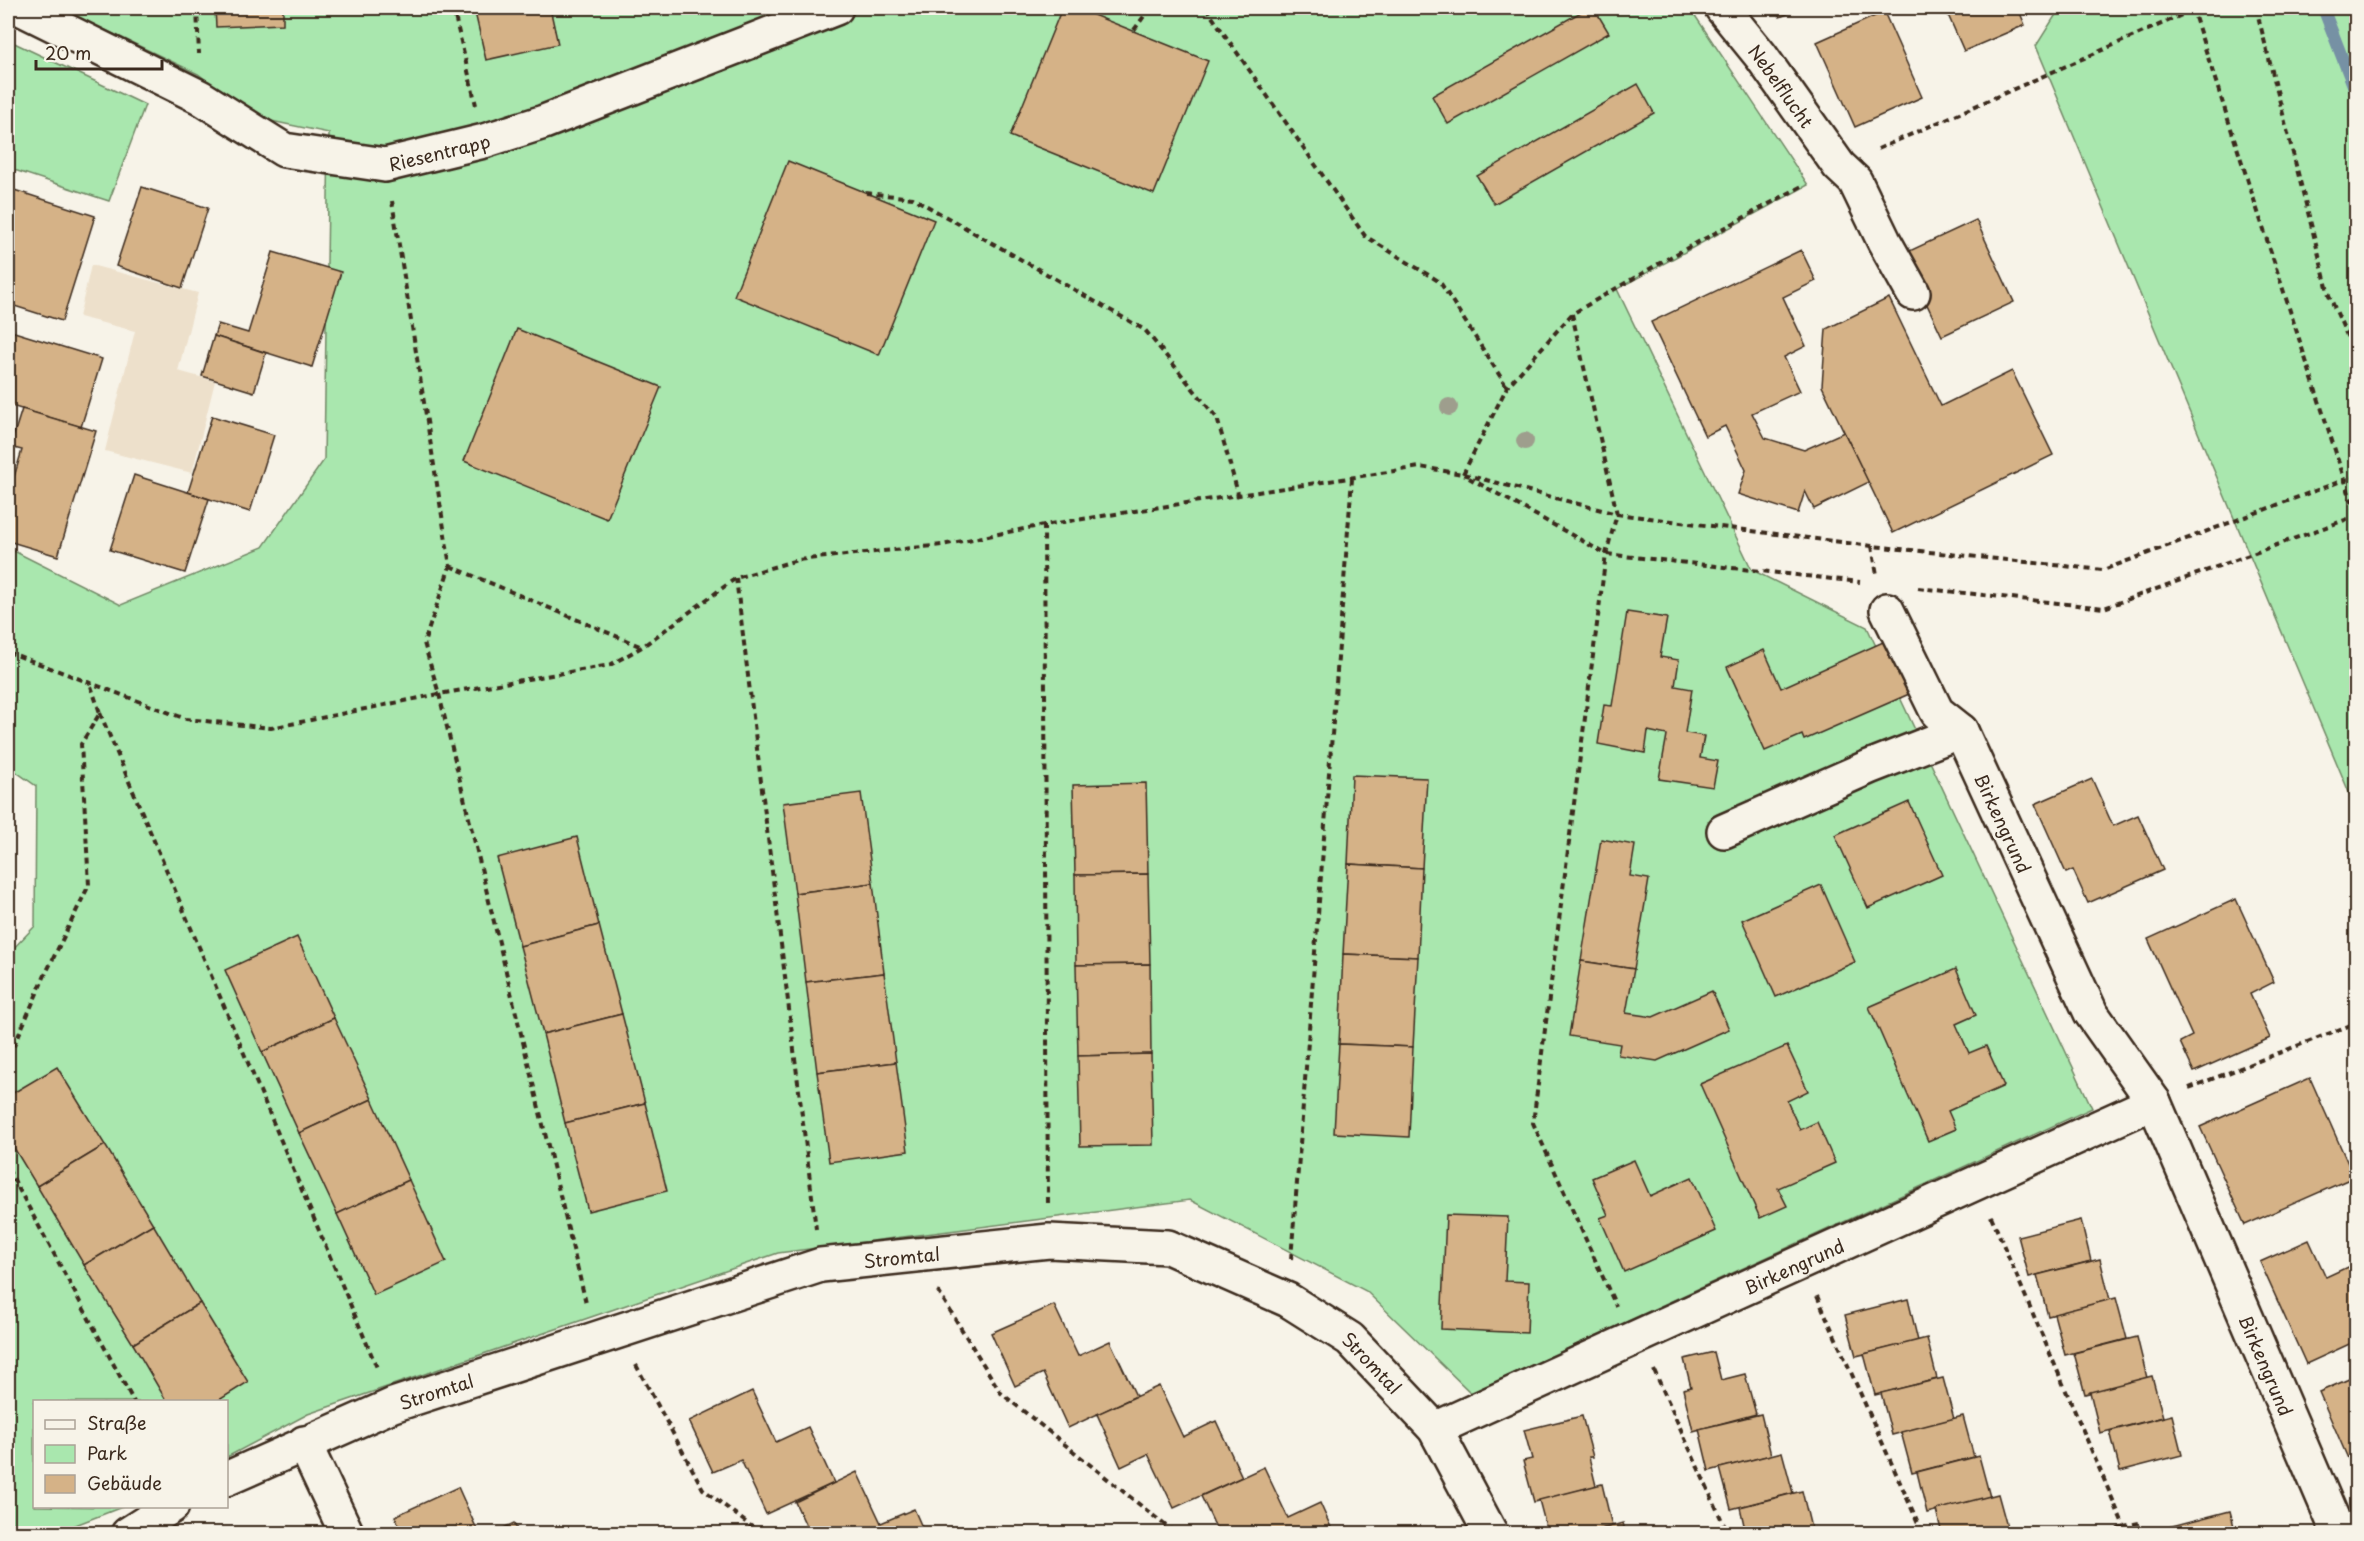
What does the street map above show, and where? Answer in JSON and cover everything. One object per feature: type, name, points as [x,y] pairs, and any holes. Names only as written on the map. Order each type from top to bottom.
[{"type":"street","name":"Riesentrapp","points":[[20,8],[200,97],[284,150],[385,165],[484,141],[544,122],[836,8]]},
{"type":"street","name":"Nebelflucht","points":[[1722,8],[1761,56],[1839,166],[1855,181],[1884,241],[1913,293]]},
{"type":"street","name":"Birkengrund","points":[[1887,610],[1937,712],[1961,731],[2091,1013],[2154,1102],[2339,1533]]},
{"type":"street","points":[[1724,831],[1869,767],[1961,731]]},
{"type":"street","name":"Birkengrund","points":[[1435,1429],[2154,1102]]},
{"type":"street","name":"Stromtal","points":[[228,1478],[393,1405],[820,1265],[1049,1241],[1168,1247],[1288,1300],[1350,1339],[1435,1429],[1491,1533]]},
{"type":"street","points":[[304,1443],[347,1533]]},
{"type":"street","points":[[128,1533],[169,1508]]},
{"type":"path","points":[[453,8],[484,141]]},
{"type":"path","points":[[1134,30],[1150,8]]},
{"type":"path","points":[[1206,8],[1365,237],[1440,282],[1507,387]]},
{"type":"path","points":[[2256,8],[2329,295],[2356,356]]},
{"type":"path","points":[[1463,474],[1507,387],[1572,314],[1665,260],[1839,166],[2193,9],[2356,515],[2104,608],[1915,588]]},
{"type":"path","points":[[385,165],[450,566],[424,643],[440,694],[606,1334],[703,1489],[761,1533]]},
{"type":"path","points":[[866,193],[913,198],[1145,330],[1217,418],[1239,497]]},
{"type":"path","points":[[1572,314],[1617,514],[1606,554],[1533,1123],[1728,1533]]},
{"type":"path","points":[[8,652],[186,719],[271,728],[440,694],[610,665],[642,647],[736,578],[797,560],[942,545],[1044,525],[1239,497],[1420,467],[1463,474],[1617,514],[1872,546],[2103,570],[2344,480],[2356,478]]},
{"type":"path","points":[[1463,474],[1606,554],[1867,583]]},
{"type":"path","points":[[1288,1300],[1352,479]]},
{"type":"path","points":[[1044,525],[1049,1241]]},
{"type":"path","points":[[450,566],[642,647]]},
{"type":"path","points":[[736,578],[820,1265]]},
{"type":"path","points":[[89,683],[393,1405]]},
{"type":"path","points":[[8,1055],[89,885],[81,744],[100,713]]},
{"type":"path","points":[[2154,1102],[2356,1023]]},
{"type":"path","points":[[8,1169],[133,1400]]},
{"type":"path","points":[[1977,1182],[2124,1526]]},
{"type":"path","points":[[915,1255],[1001,1393],[1176,1533]]},
{"type":"path","points":[[1802,1262],[1923,1533]]},
{"type":"path","points":[[2108,1533],[2139,1523],[2144,1533]]},
{"type":"shaded area","points":[[91,265],[198,293],[178,371],[215,381],[192,473],[105,451],[135,331],[79,317]]},
{"type":"green space","points":[[59,8],[1690,8],[1808,185],[1617,289],[1752,570],[1867,627],[2092,1108],[1471,1393],[1366,1291],[1190,1200],[778,1253],[308,1414],[228,1456],[228,1400],[33,1400],[33,1508],[119,1508],[55,1533],[8,1533],[8,954],[35,926],[36,786],[8,766],[8,548],[121,605],[263,547],[324,460],[329,133],[257,118],[198,74]]},
{"type":"green space","points":[[2060,8],[2356,8],[2356,809],[2036,46]]},
{"type":"green space","points":[[8,40],[145,105],[109,201],[8,168],[8,145],[16,117],[8,113]]},
{"type":"building","points":[[215,8],[283,8],[283,24],[216,27]]},
{"type":"building","points":[[474,8],[550,8],[558,44],[486,60]]},
{"type":"building","points":[[1062,8],[1076,8],[1208,61],[1154,194],[1010,136]]},
{"type":"building","points":[[1588,8],[1594,8],[1609,33],[1448,124],[1432,96]]},
{"type":"building","points":[[1775,8],[1802,8],[1780,17]]},
{"type":"building","points":[[1945,8],[2018,8],[2025,25],[1964,51]]},
{"type":"building","points":[[1884,12],[1922,97],[1855,127],[1817,42]]},
{"type":"building","points":[[1638,84],[1654,113],[1494,204],[1477,176]]},
{"type":"building","points":[[788,161],[934,220],[879,355],[734,296]]},
{"type":"building","points":[[142,187],[208,208],[182,288],[116,266]]},
{"type":"building","points":[[8,188],[95,216],[62,321],[8,304]]},
{"type":"building","points":[[1976,220],[2014,302],[1942,336],[1903,254]]},
{"type":"building","points":[[1801,250],[1816,281],[1783,297],[1806,346],[1784,357],[1800,391],[1752,413],[1765,438],[1804,450],[1844,432],[1869,482],[1814,509],[1805,491],[1798,513],[1738,494],[1746,470],[1725,426],[1705,436],[1651,322]]},
{"type":"building","points":[[273,252],[341,272],[312,367],[214,336],[218,324],[248,333]]},
{"type":"building","points":[[1889,298],[1941,406],[2012,371],[2053,455],[1893,533],[1822,386],[1826,329]]},
{"type":"building","points":[[517,329],[661,387],[607,519],[464,461]]},
{"type":"building","points":[[11,331],[102,359],[81,427],[8,405],[8,343]]},
{"type":"building","points":[[214,336],[266,353],[254,392],[202,376]]},
{"type":"building","points":[[22,409],[96,431],[58,556],[8,541],[8,497],[22,450],[10,447]]},
{"type":"building","points":[[212,416],[274,435],[250,512],[188,492]]},
{"type":"building","points":[[134,475],[209,499],[185,573],[110,550]]},
{"type":"building","points":[[1627,612],[1667,618],[1660,657],[1679,660],[1675,686],[1692,689],[1685,733],[1704,736],[1700,758],[1718,761],[1713,787],[1659,779],[1667,735],[1648,731],[1645,753],[1598,744],[1604,705],[1612,706]]},
{"type":"building","points":[[1892,638],[1916,691],[1804,740],[1802,735],[1765,751],[1727,667],[1764,650],[1781,688]]},
{"type":"building","points":[[1352,775],[1427,778],[1422,868],[1348,864]]},
{"type":"building","points":[[2092,779],[2113,826],[2138,815],[2163,870],[2088,903],[2073,870],[2066,873],[2035,804]]},
{"type":"building","points":[[1146,783],[1148,874],[1075,875],[1073,785]]},
{"type":"building","points":[[861,793],[873,883],[795,893],[783,803]]},
{"type":"building","points":[[1909,802],[1942,875],[1868,908],[1835,835]]},
{"type":"building","points":[[577,837],[599,925],[520,946],[497,858]]},
{"type":"building","points":[[1601,839],[1635,845],[1630,876],[1649,879],[1634,969],[1581,961]]},
{"type":"building","points":[[1348,864],[1422,868],[1418,957],[1343,954]]},
{"type":"building","points":[[1148,874],[1150,964],[1076,965],[1075,875]]},
{"type":"building","points":[[873,883],[884,973],[806,982],[795,893]]},
{"type":"building","points":[[1821,885],[1855,962],[1776,997],[1742,920]]},
{"type":"building","points":[[2236,899],[2274,982],[2250,994],[2270,1038],[2194,1072],[2180,1042],[2192,1036],[2148,939]]},
{"type":"building","points":[[599,925],[622,1014],[543,1034],[520,946]]},
{"type":"building","points":[[297,937],[334,1018],[262,1052],[225,970]]},
{"type":"building","points":[[1343,954],[1418,957],[1413,1047],[1339,1044]]},
{"type":"building","points":[[1581,961],[1634,969],[1626,1013],[1653,1017],[1712,991],[1729,1029],[1657,1061],[1618,1055],[1620,1044],[1569,1036]]},
{"type":"building","points":[[1150,964],[1151,1054],[1078,1056],[1076,965]]},
{"type":"building","points":[[1956,969],[1976,1015],[1956,1024],[1969,1053],[1986,1046],[2004,1086],[1948,1111],[1956,1129],[1928,1141],[1869,1007]]},
{"type":"building","points":[[884,973],[896,1062],[817,1072],[806,982]]},
{"type":"building","points":[[622,1014],[645,1103],[565,1123],[543,1034]]},
{"type":"building","points":[[334,1018],[372,1099],[299,1133],[262,1052]]},
{"type":"building","points":[[1339,1044],[1413,1047],[1409,1137],[1334,1133]]},
{"type":"building","points":[[1787,1046],[1808,1091],[1787,1101],[1800,1130],[1817,1122],[1835,1163],[1778,1188],[1787,1206],[1760,1218],[1700,1084]]},
{"type":"building","points":[[1151,1054],[1153,1145],[1080,1146],[1078,1056]]},
{"type":"building","points":[[896,1062],[908,1151],[829,1162],[817,1072]]},
{"type":"building","points":[[57,1067],[105,1145],[37,1186],[8,1138],[8,1096]]},
{"type":"building","points":[[2310,1078],[2354,1177],[2245,1225],[2200,1127]]},
{"type":"building","points":[[372,1099],[409,1180],[337,1214],[299,1133]]},
{"type":"building","points":[[645,1103],[667,1191],[588,1211],[565,1123]]},
{"type":"building","points":[[105,1145],[153,1224],[84,1265],[37,1186]]},
{"type":"building","points":[[1634,1160],[1650,1196],[1692,1177],[1716,1231],[1624,1272],[1600,1218],[1608,1215],[1592,1178]]},
{"type":"building","points":[[409,1180],[446,1262],[374,1295],[337,1214]]},
{"type":"building","points":[[1446,1215],[1508,1217],[1505,1281],[1529,1282],[1527,1333],[1441,1329]]},
{"type":"building","points":[[2081,1220],[2091,1261],[2029,1277],[2018,1236]]},
{"type":"building","points":[[153,1224],[200,1303],[133,1344],[84,1265]]},
{"type":"building","points":[[2309,1240],[2326,1277],[2356,1263],[2356,1341],[2306,1364],[2260,1262]]},
{"type":"building","points":[[2100,1259],[2110,1300],[2048,1316],[2037,1275]]},
{"type":"building","points":[[2116,1298],[2127,1339],[2065,1355],[2054,1314]]},
{"type":"building","points":[[1908,1299],[1918,1341],[1856,1356],[1845,1315]]},
{"type":"building","points":[[200,1303],[248,1382],[219,1400],[166,1400],[133,1344]]},
{"type":"building","points":[[1054,1305],[1078,1356],[1110,1341],[1136,1396],[1068,1428],[1043,1373],[1015,1386],[991,1333]]},
{"type":"building","points":[[2137,1337],[2147,1378],[2085,1394],[2074,1353]]},
{"type":"building","points":[[1927,1338],[1937,1379],[1875,1395],[1864,1354]]},
{"type":"building","points":[[1714,1352],[1721,1380],[1745,1374],[1756,1414],[1693,1431],[1683,1389],[1691,1387],[1684,1359]]},
{"type":"building","points":[[2152,1376],[2163,1417],[2100,1433],[2090,1392]]},
{"type":"building","points":[[2356,1376],[2356,1477],[2319,1392]]},
{"type":"building","points":[[1943,1378],[1954,1419],[1892,1435],[1881,1393]]},
{"type":"building","points":[[1159,1386],[1183,1437],[1216,1421],[1242,1477],[1174,1508],[1148,1454],[1121,1467],[1097,1414]]},
{"type":"building","points":[[752,1391],[776,1442],[808,1427],[834,1483],[766,1514],[741,1460],[713,1472],[689,1421]]},
{"type":"building","points":[[1761,1414],[1771,1455],[1709,1471],[1699,1429]]},
{"type":"building","points":[[2172,1415],[2182,1455],[2120,1471],[2110,1431]]},
{"type":"building","points":[[1582,1416],[1593,1457],[1589,1457],[1596,1486],[1534,1502],[1523,1461],[1532,1459],[1524,1430]]},
{"type":"building","points":[[1963,1416],[1974,1457],[1912,1473],[1901,1432]]},
{"type":"building","points":[[1782,1452],[1793,1493],[1731,1509],[1720,1468]]},
{"type":"building","points":[[1979,1456],[1990,1497],[1927,1513],[1917,1472]]},
{"type":"building","points":[[1264,1467],[1288,1518],[1320,1503],[1334,1534],[1219,1534],[1201,1496]]},
{"type":"building","points":[[857,1472],[881,1523],[914,1509],[925,1534],[810,1534],[795,1502]]},
{"type":"building","points":[[1602,1484],[1612,1526],[1583,1534],[1548,1534],[1539,1500]]},
{"type":"building","points":[[458,1487],[479,1534],[403,1534],[395,1516]]},
{"type":"building","points":[[1802,1491],[1812,1532],[1746,1534],[1740,1507]]},
{"type":"building","points":[[1998,1494],[2009,1534],[1942,1534],[1936,1510]]},
{"type":"building","points":[[2230,1511],[2236,1534],[2169,1534],[2168,1527]]},
{"type":"building","points":[[514,1523],[519,1534],[491,1534]]},
{"type":"building","points":[[1623,1523],[1626,1534],[1583,1534],[1612,1526]]},
{"type":"waterway","points":[[2323,8],[2356,93]]}]
